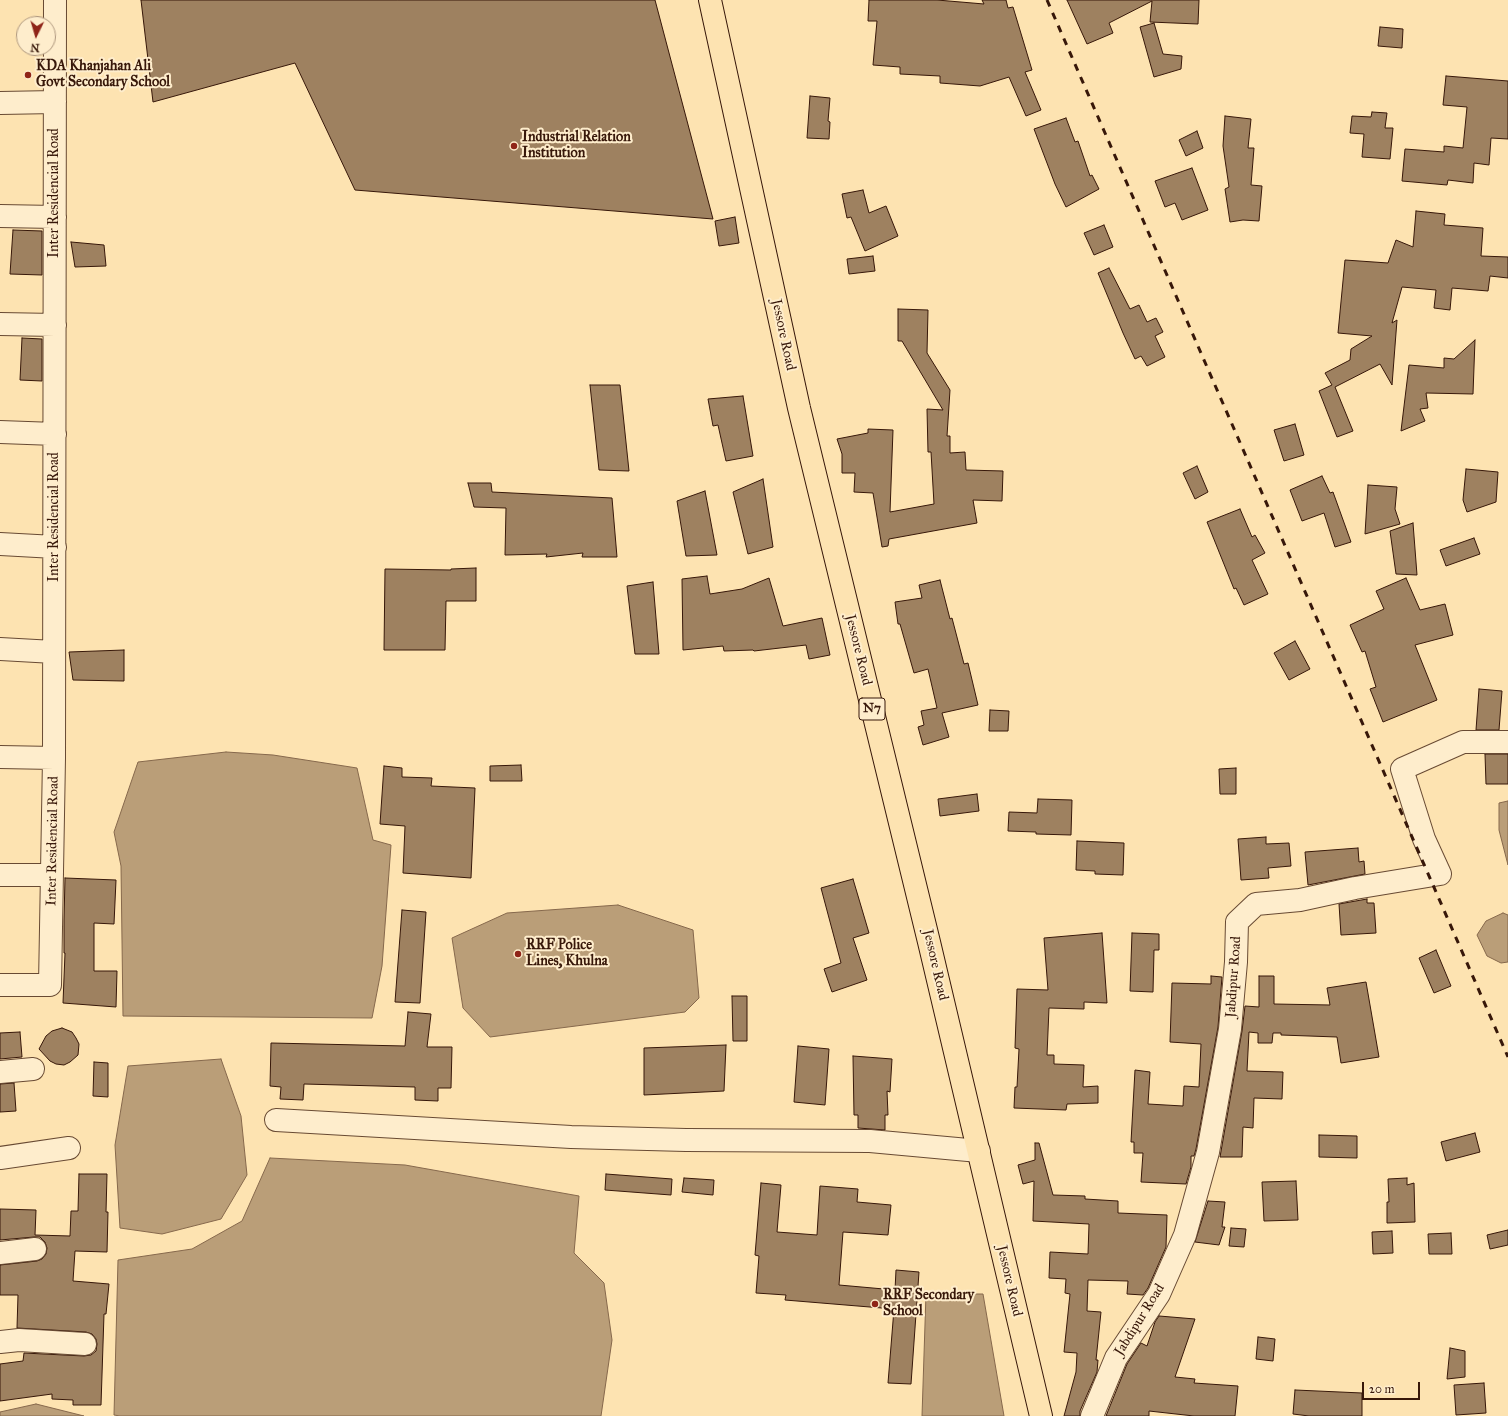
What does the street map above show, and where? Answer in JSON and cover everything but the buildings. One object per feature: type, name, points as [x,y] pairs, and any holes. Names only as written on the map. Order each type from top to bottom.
[{"type":"highway","name":"Jessore Road","points":[[710,0],[799,408],[979,1151],[1041,1416]]},
{"type":"street","name":"Inter Residencial Road","points":[[0,985],[50,985],[54,758],[55,0]]},
{"type":"street","points":[[0,103],[55,102]]},
{"type":"street","points":[[0,216],[55,218]]},
{"type":"street","points":[[0,324],[55,325]]},
{"type":"street","points":[[0,432],[55,434]]},
{"type":"street","points":[[0,544],[54,547]]},
{"type":"street","points":[[0,649],[54,652]]},
{"type":"street","name":"Jabdipur Road","points":[[1092,1416],[1116,1358],[1159,1294],[1184,1235],[1208,1152],[1230,1029],[1236,962],[1237,922],[1256,904],[1300,900],[1354,888],[1440,874],[1424,839],[1402,769],[1462,742],[1508,742]]},
{"type":"street","points":[[0,757],[54,758]]},
{"type":"street","points":[[0,874],[52,875]]},
{"type":"street","points":[[0,1072],[34,1069]]},
{"type":"street","points":[[276,1120],[571,1137],[686,1140],[870,1141],[979,1151]]},
{"type":"street","points":[[0,1158],[69,1148]]},
{"type":"street","points":[[0,1253],[35,1248]]},
{"type":"street","points":[[0,1342],[19,1340],[85,1344]]},
{"type":"shaded area","points":[[226,752],[273,755],[357,768],[373,840],[391,845],[382,966],[372,1018],[123,1016],[121,866],[114,832],[138,762]]},
{"type":"shaded area","points":[[1508,801],[1508,865],[1499,830],[1499,803]]},
{"type":"shaded area","points":[[618,905],[693,930],[699,998],[685,1012],[490,1037],[463,1008],[452,938],[507,913]]},
{"type":"shaded area","points":[[1503,913],[1508,915],[1508,962],[1501,963],[1487,956],[1477,935],[1486,921]]},
{"type":"shaded area","points":[[221,1059],[241,1116],[247,1175],[221,1219],[162,1234],[120,1228],[115,1145],[128,1066]]},
{"type":"shaded area","points":[[270,1158],[405,1165],[579,1196],[574,1253],[604,1283],[612,1340],[601,1416],[114,1415],[118,1260],[192,1249],[242,1221]]},
{"type":"shaded area","points":[[926,1294],[983,1294],[1004,1416],[922,1416]]},
{"type":"shaded area","points":[[36,1404],[84,1416],[0,1416],[0,1412]]},
{"type":"railway","points":[[1047,0],[1508,1057]]},
{"type":"place","name":"KDA Khanjahan Ali Govt Secondary School","points":[[28,75]]},
{"type":"place","name":"Industrial Relation Institution","points":[[514,146]]},
{"type":"place","name":"RRF Police Lines, Khulna","points":[[518,954]]},
{"type":"place","name":"RRF Secondary School","points":[[875,1304]]}]
